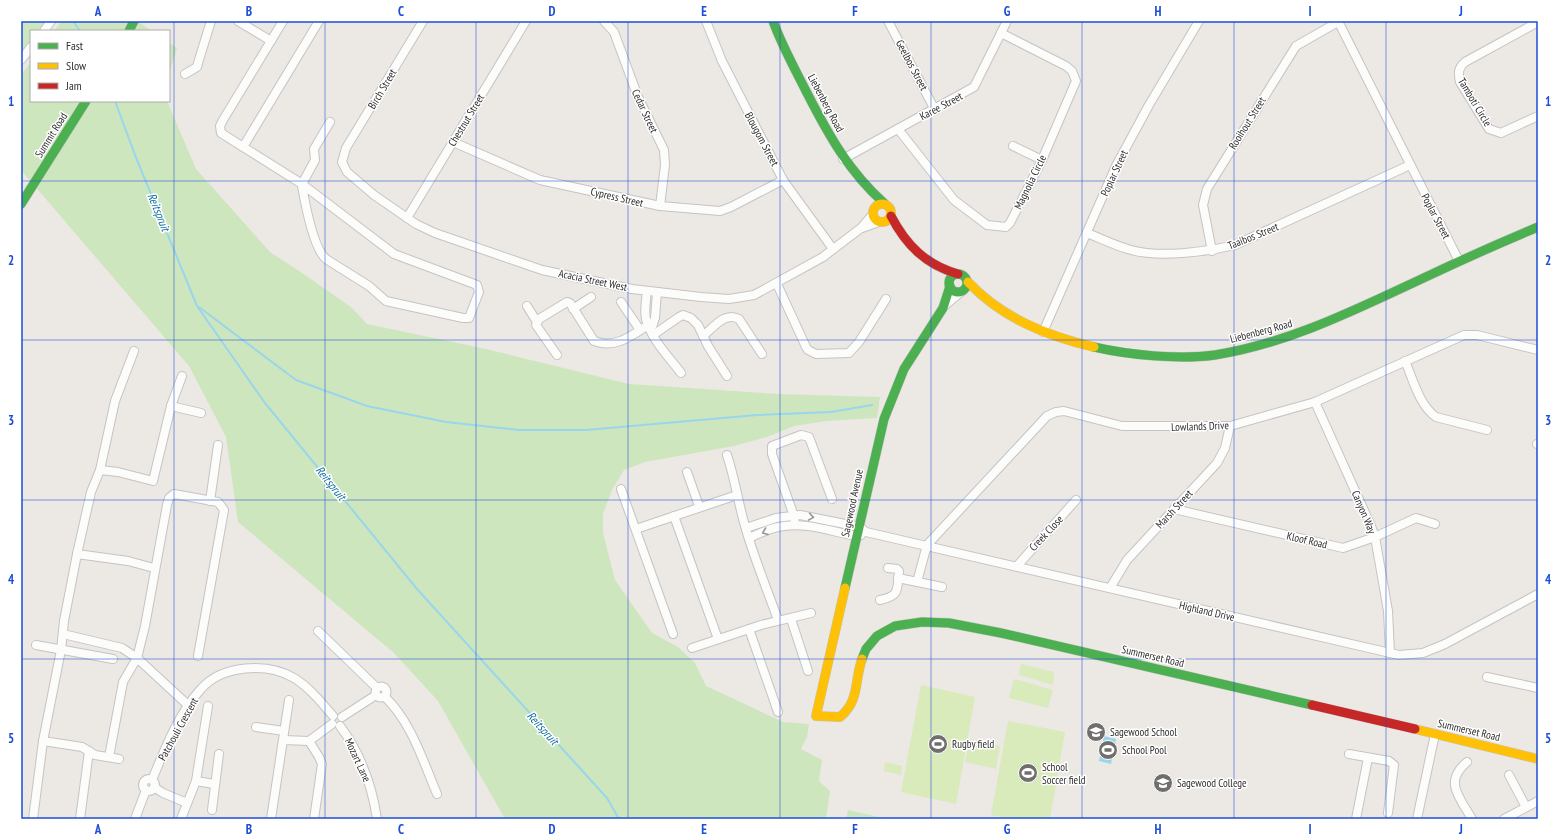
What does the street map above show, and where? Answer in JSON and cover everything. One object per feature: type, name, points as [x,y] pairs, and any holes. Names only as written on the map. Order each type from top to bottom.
[{"type":"street","points":[[45,30],[51,21]]},
{"type":"street","points":[[129,30],[134,21]]},
{"type":"street","points":[[185,74],[197,67],[211,21]]},
{"type":"street","points":[[238,21],[271,41]]},
{"type":"street","points":[[283,21],[220,126],[222,134],[302,184],[394,254],[477,285],[479,292],[470,316],[463,318],[387,302],[369,286],[326,259],[316,246],[302,184],[316,159],[314,149],[330,122]]},
{"type":"street","points":[[243,146],[319,21]]},
{"type":"street","name":"Birch Street","points":[[342,157],[350,141],[422,21]]},
{"type":"street","name":"Chestnut Street","points":[[406,218],[526,21]]},
{"type":"street","name":"Cedar Street","points":[[604,21],[614,32],[638,97],[664,150],[665,165],[660,206]]},
{"type":"street","name":"Blougom Street","points":[[706,21],[722,61],[783,180],[833,249]]},
{"type":"street","name":"Liebenberg Road","points":[[773,21],[794,69],[843,158],[868,191],[884,203]]},
{"type":"street","name":"Geelbos Street","points":[[888,21],[935,110]]},
{"type":"street","name":"Karee Street","points":[[843,158],[935,110],[974,87],[1007,21]]},
{"type":"street","name":"Poplar Street","points":[[1043,332],[1116,166],[1141,118],[1199,21]]},
{"type":"street","name":"Poplar Street","points":[[1338,22],[1459,261]]},
{"type":"street","name":"Rooihout Street","points":[[1212,251],[1203,205],[1207,189],[1296,46],[1338,22]]},
{"type":"street","name":"Tamboti Circle","points":[[1538,22],[1465,62],[1461,66],[1458,73],[1460,82],[1489,129],[1501,133],[1538,116]]},
{"type":"street","name":"Magnolia Circle","points":[[898,129],[954,200],[987,225],[1006,227],[1010,223],[1042,160],[1075,86],[1075,76],[1066,66],[1001,33]]},
{"type":"street","points":[[21,60],[30,48]]},
{"type":"street","name":"Summit Road","points":[[22,205],[85,102]]},
{"type":"street","name":"Cypress Street","points":[[453,142],[540,180],[660,206],[720,211],[731,207],[783,180]]},
{"type":"street","points":[[1013,146],[1042,160]]},
{"type":"street","name":"Acacia Street West","points":[[342,157],[342,165],[347,172],[406,218],[435,233],[542,270],[647,291],[734,299],[754,295],[812,264],[877,218]]},
{"type":"street","name":"Taaibos Street","points":[[1087,234],[1131,250],[1151,253],[1212,251],[1240,243],[1410,166]]},
{"type":"street","name":"Liebenberg Road","points":[[868,191],[877,218]]},
{"type":"street","points":[[898,231],[891,216],[890,207],[884,203],[875,207],[877,218],[898,231],[918,253],[937,267],[965,277],[968,282],[967,287],[962,292],[953,291],[937,267]]},
{"type":"street","points":[[877,218],[888,220],[891,216]]},
{"type":"street","name":"Liebenberg Road","points":[[968,282],[982,297],[1021,321],[1043,332],[1117,353],[1154,357],[1212,355],[1251,348],[1324,324],[1459,261],[1538,227]]},
{"type":"street","points":[[949,285],[953,276],[958,274]]},
{"type":"street","points":[[777,284],[806,347],[808,350],[816,354],[843,355],[853,351],[886,299]]},
{"type":"street","name":"Sagewood Avenue","points":[[943,308],[949,285]]},
{"type":"street","points":[[647,291],[646,318],[651,329],[681,373]]},
{"type":"street","points":[[651,329],[657,292]]},
{"type":"street","name":"Liebenberg Road","points":[[962,292],[982,297]]},
{"type":"street","name":"Sagewood Avenue","points":[[816,716],[861,532],[880,431],[891,396],[904,369],[943,308],[962,292]]},
{"type":"street","points":[[573,309],[591,297]]},
{"type":"street","points":[[646,301],[656,302]]},
{"type":"street","points":[[621,302],[640,330]]},
{"type":"street","points":[[537,322],[539,319],[563,304],[570,303],[594,340],[598,342],[619,342],[640,330],[651,329],[683,315],[691,318],[727,376]]},
{"type":"street","points":[[527,306],[537,322],[538,329],[557,355]]},
{"type":"street","points":[[703,336],[725,317],[735,316],[739,319],[762,354]]},
{"type":"street","name":"Lowlands Drive","points":[[926,545],[1046,416],[1056,412],[1075,413],[1122,426],[1230,426],[1315,402],[1455,338],[1470,334],[1538,350]]},
{"type":"street","points":[[33,819],[43,741],[61,650],[77,554],[92,492],[100,470],[115,401],[134,351]]},
{"type":"street","points":[[1405,360],[1423,401],[1432,414],[1436,417],[1486,430]]},
{"type":"street","points":[[100,470],[118,472],[153,481],[171,406],[182,376]]},
{"type":"street","name":"Canyon Way","points":[[1315,402],[1375,537],[1388,611],[1390,653]]},
{"type":"street","points":[[171,406],[201,413]]},
{"type":"street","name":"Marsh Street","points":[[1110,588],[1127,560],[1222,456],[1230,426]]},
{"type":"street","points":[[795,525],[794,516],[772,454],[771,449],[774,445],[801,435],[808,437],[832,499]]},
{"type":"street","points":[[210,501],[218,445]]},
{"type":"street","points":[[727,455],[736,484],[736,495],[749,538],[778,620]]},
{"type":"street","points":[[687,472],[699,506]]},
{"type":"street","points":[[622,489],[673,634]]},
{"type":"street","points":[[109,757],[122,685],[137,658],[145,626],[154,568],[169,498],[174,494],[182,494],[218,502],[224,510],[198,656]]},
{"type":"street","points":[[636,529],[699,506],[736,495]]},
{"type":"street","name":"Creek Close","points":[[1017,566],[1076,500]]},
{"type":"street","name":"Kloof Road","points":[[1174,509],[1343,548],[1375,537],[1416,518],[1435,524]]},
{"type":"street","points":[[674,516],[718,639]]},
{"type":"street","points":[[746,528],[776,518],[794,516],[812,517],[861,532]]},
{"type":"street","points":[[749,538],[777,528],[795,525],[861,532]]},
{"type":"street","name":"Highland Drive","points":[[861,532],[926,545],[1390,653],[1407,655],[1423,653],[1467,633],[1538,594]]},
{"type":"street","points":[[917,582],[926,545]]},
{"type":"street","points":[[77,554],[128,562],[154,568]]},
{"type":"street","points":[[880,600],[894,596],[899,570],[888,568]]},
{"type":"street","points":[[898,578],[942,587]]},
{"type":"street","points":[[692,648],[778,620],[791,619],[810,613]]},
{"type":"street","points":[[791,619],[808,671]]},
{"type":"street","name":"Summerset Road","points":[[816,716],[836,718],[848,710],[852,701],[862,656],[874,638],[898,625],[940,622],[983,628],[1538,759]]},
{"type":"street","points":[[749,629],[778,712]]},
{"type":"street","points":[[318,631],[379,693],[394,705],[408,726],[437,794]]},
{"type":"street","points":[[63,634],[117,646],[137,658],[189,706]]},
{"type":"street","points":[[36,646],[113,659]]},
{"type":"street","name":"Patchouli Crescent","points":[[153,783],[172,736],[189,706],[202,688],[219,675],[235,670],[270,669],[295,678],[319,700],[337,721]]},
{"type":"street","points":[[1487,677],[1538,688]]},
{"type":"street","points":[[309,741],[379,693]]},
{"type":"street","points":[[271,819],[289,700]]},
{"type":"street","points":[[181,819],[196,781],[208,706]]},
{"type":"street","name":"Mozart Lane","points":[[337,721],[364,768],[371,787],[376,819]]},
{"type":"street","points":[[256,727],[284,736],[309,741],[322,764],[314,819]]},
{"type":"street","points":[[1417,819],[1435,734]]},
{"type":"street","points":[[43,741],[82,747],[96,755],[118,759]]},
{"type":"street","points":[[80,819],[89,751]]},
{"type":"street","points":[[212,810],[214,784],[219,754]]},
{"type":"street","points":[[1349,754],[1389,761],[1394,765],[1388,813]]},
{"type":"street","points":[[1356,819],[1368,758]]},
{"type":"street","points":[[1467,762],[1456,773],[1455,789],[1472,819]]},
{"type":"street","points":[[1510,775],[1526,807]]},
{"type":"street","points":[[196,781],[214,784]]},
{"type":"street","points":[[135,819],[146,790],[150,791],[153,783],[163,793],[187,803]]},
{"type":"street","points":[[1504,819],[1538,801]]},
{"type":"green space","points":[[21,21],[46,21],[39,30],[30,30],[30,42],[21,54]]},
{"type":"green space","points":[[62,21],[137,21],[150,30],[55,30]]},
{"type":"green space","points":[[170,44],[177,48],[170,71]]},
{"type":"green space","name":"Reitspruit","points":[[30,63],[30,102],[167,102],[196,169],[270,252],[351,307],[367,324],[486,349],[629,384],[777,394],[880,397],[877,418],[826,421],[794,426],[767,437],[734,446],[645,462],[624,470],[612,490],[603,514],[603,533],[615,580],[652,633],[678,647],[695,663],[706,686],[783,722],[809,724],[807,737],[801,749],[822,760],[819,781],[830,791],[826,819],[505,819],[438,701],[394,653],[238,522],[226,437],[189,366],[21,170],[21,75]]},
{"type":"green space","points":[[1021,664],[1054,672],[1053,685],[1019,675]]},
{"type":"green space","points":[[1014,679],[1053,690],[1048,708],[1009,698]]},
{"type":"green space","name":"Rugby field","points":[[921,685],[975,697],[956,804],[901,792]]},
{"type":"green space","name":"School Soccer field","points":[[1008,721],[1065,732],[1050,819],[1013,819],[991,815]]},
{"type":"green space","points":[[970,739],[1000,746],[996,769],[965,762]]},
{"type":"green space","points":[[885,762],[902,766],[901,775],[884,771]]},
{"type":"green space","points":[[848,810],[888,819],[846,819]]},
{"type":"water","name":"School Pool","points":[[1104,736],[1116,739],[1111,764],[1099,761]]},
{"type":"waterway","name":"Reitspruit","points":[[73,21],[79,30]]},
{"type":"waterway","name":"Reitspruit","points":[[115,102],[135,155],[197,306],[265,403],[417,589],[607,798],[619,819]]},
{"type":"waterway","points":[[199,307],[296,380],[367,406],[446,422],[519,430],[586,430],[757,415],[831,412],[872,405]]},
{"type":"traffic: fast","points":[[130,30],[134,21]]},
{"type":"traffic: fast","points":[[773,21],[780,39],[831,138],[860,178],[884,203]]},
{"type":"traffic: fast","points":[[21,204],[85,102]]},
{"type":"traffic: fast","points":[[1094,347],[1154,356],[1186,357],[1215,355],[1271,342],[1298,333],[1352,311],[1470,256],[1538,227]]},
{"type":"traffic: fast","points":[[954,274],[962,274],[967,279],[967,283],[965,290],[962,292],[954,292],[949,287],[949,279],[954,274]]},
{"type":"traffic: fast","points":[[845,588],[884,419],[904,369],[943,308],[950,286]]},
{"type":"traffic: fast","points":[[862,659],[866,649],[877,636],[895,626],[922,622],[949,623],[1001,633],[1312,705]]},
{"type":"traffic: slow","points":[[878,204],[886,204],[891,209],[891,213],[889,220],[886,222],[878,222],[873,217],[873,209],[878,204]]},
{"type":"traffic: slow","points":[[968,282],[995,306],[1026,324],[1076,343],[1094,347]]},
{"type":"traffic: slow","points":[[845,588],[816,716],[840,717],[846,711],[854,697],[862,659]]},
{"type":"traffic: slow","points":[[1415,729],[1538,759]]},
{"type":"traffic: jam","points":[[891,216],[903,236],[918,252],[936,265],[958,274]]},
{"type":"traffic: jam","points":[[1312,705],[1415,729]]},
{"type":"place","name":"Sagewood School","points":[[1096,732]]},
{"type":"place","name":"Rugby field","points":[[938,744]]},
{"type":"place","name":"School Pool","points":[[1108,750]]},
{"type":"place","name":"School Soccer field","points":[[1028,773]]},
{"type":"place","name":"Sagewood College","points":[[1163,783]]}]
